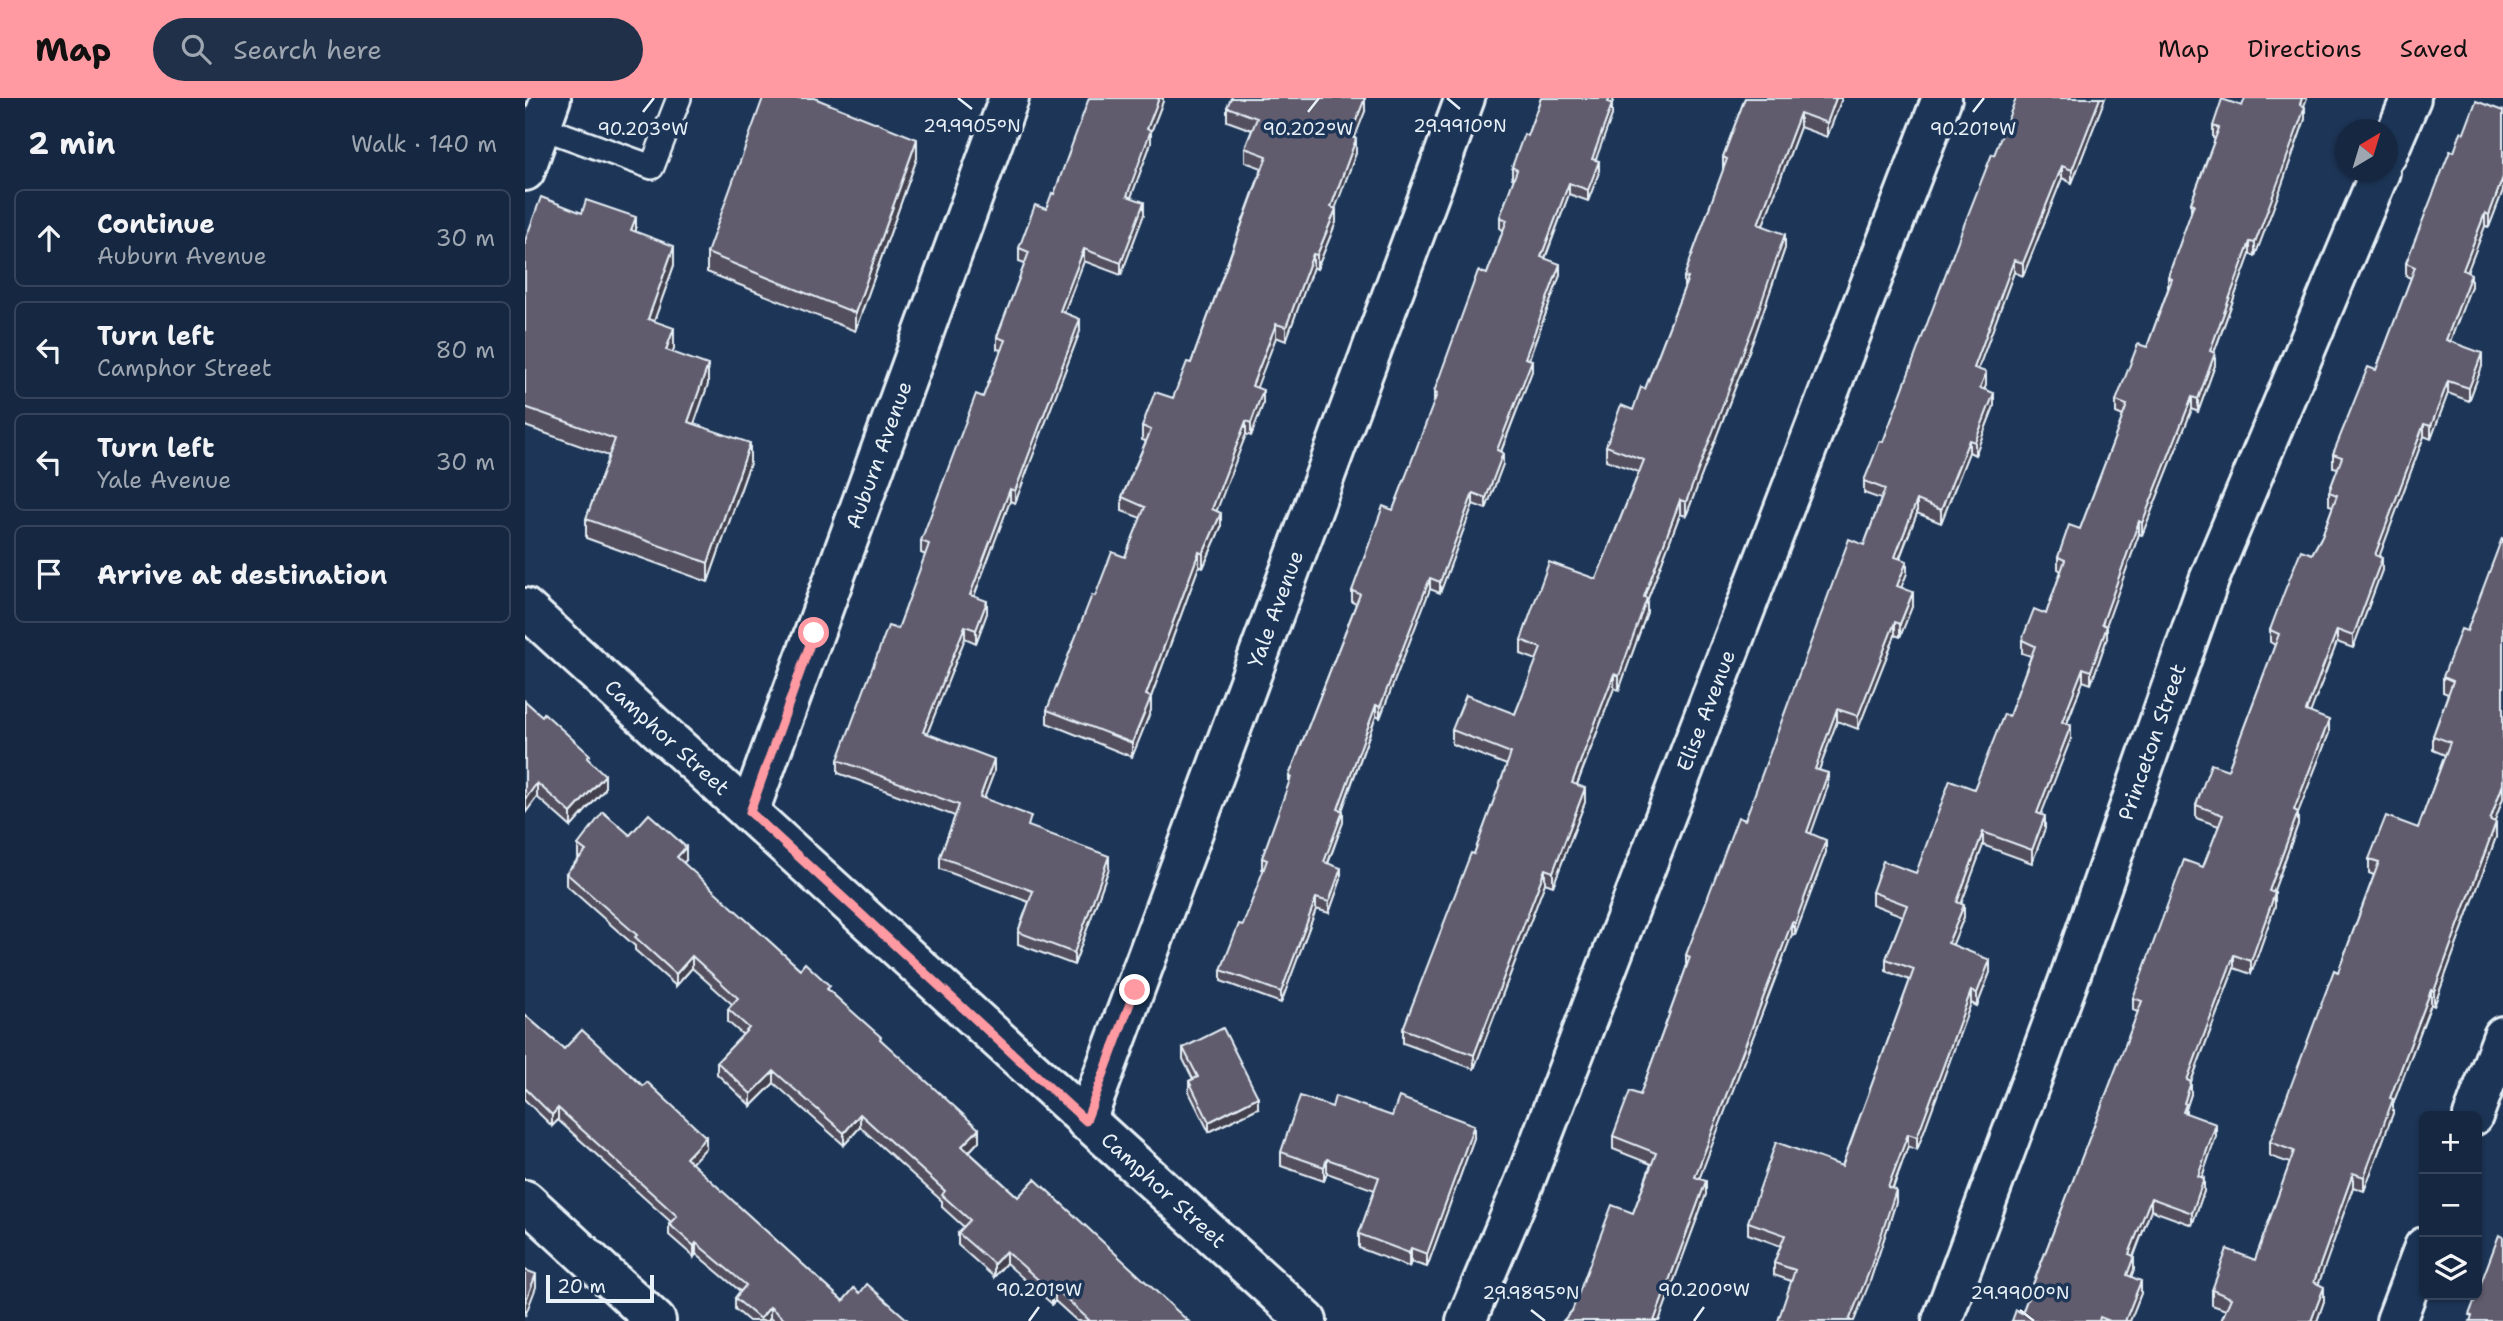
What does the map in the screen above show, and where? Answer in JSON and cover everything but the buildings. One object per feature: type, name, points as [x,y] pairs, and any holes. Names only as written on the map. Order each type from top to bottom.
[{"type":"street","name":"Auburn Avenue","points":[[750,812],[1009,98]]},
{"type":"street","name":"Yale Avenue","points":[[1086,1121],[1465,98]]},
{"type":"street","name":"Elise Avenue","points":[[1466,1321],[1523,1186],[1942,98]]},
{"type":"street","points":[[2398,130],[2411,98]]},
{"type":"street","points":[[525,171],[546,112]]},
{"type":"street","name":"Princeton Street","points":[[1942,1321],[2068,982],[2209,580],[2376,182]]},
{"type":"street","name":"Camphor Street","points":[[525,608],[1307,1321]]},
{"type":"street","points":[[2475,1111],[2503,1036]]},
{"type":"street","points":[[525,1200],[656,1321]]},
{"type":"street","points":[[2396,1321],[2419,1260]]},
{"type":"lane","points":[[546,112],[652,167],[679,98]]},
{"type":"route","points":[[814,633],[750,812],[1086,1121],[1135,990]]}]
